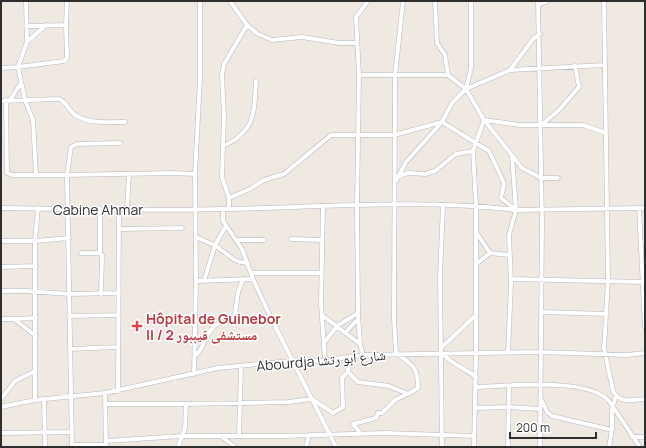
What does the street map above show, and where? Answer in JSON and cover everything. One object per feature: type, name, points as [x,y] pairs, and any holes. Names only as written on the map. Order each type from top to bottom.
[{"type":"street","points":[[26,1],[27,42],[18,67],[25,100],[33,120],[36,175]]},
{"type":"street","points":[[1,68],[64,61],[67,58],[67,1]]},
{"type":"street","points":[[194,374],[196,355],[195,174],[200,78],[200,1]]},
{"type":"street","points":[[230,1],[247,26],[258,34],[272,40],[302,37],[339,43],[356,43]]},
{"type":"street","points":[[364,355],[360,344],[358,319],[357,206],[360,135],[356,17],[368,1]]},
{"type":"street","points":[[360,433],[353,424],[376,418],[378,413],[382,413],[395,400],[418,388],[418,374],[410,363],[396,353],[393,276],[396,205],[394,135],[395,76],[403,1]]},
{"type":"street","points":[[435,1],[436,43],[445,55],[448,75]]},
{"type":"street","points":[[466,89],[471,68],[471,1]]},
{"type":"street","points":[[540,447],[542,209],[540,34],[538,3],[548,1]]},
{"type":"street","points":[[604,1],[608,281],[604,354],[616,396],[625,400],[645,399]]},
{"type":"street","points":[[27,42],[46,25]]},
{"type":"street","points":[[26,26],[66,25]]},
{"type":"street","points":[[229,209],[229,198],[222,177],[222,75],[224,64],[247,26]]},
{"type":"street","points":[[510,70],[533,39],[540,34]]},
{"type":"street","points":[[396,182],[406,162],[442,122],[452,103],[466,89],[510,70],[540,67],[605,65]]},
{"type":"street","points":[[540,126],[559,110],[579,87],[575,66]]},
{"type":"street","points":[[359,75],[448,75],[466,89],[484,120],[522,168],[541,178],[558,178]]},
{"type":"street","points":[[223,146],[240,137],[254,115],[256,81]]},
{"type":"street","points":[[21,83],[8,100],[7,173],[12,176],[195,174]]},
{"type":"street","points":[[1,101],[59,99],[77,116],[104,122],[125,122]]},
{"type":"street","points":[[484,120],[520,125],[583,125],[606,133]]},
{"type":"street","points":[[474,447],[476,387],[476,205],[473,151],[484,120]]},
{"type":"street","points":[[229,198],[250,189],[264,180],[284,174],[331,135],[394,135],[442,122],[489,152],[504,183],[501,198],[516,210]]},
{"type":"street","points":[[120,143],[76,144],[71,147],[67,175],[72,446],[182,436],[360,433],[474,436]]},
{"type":"street","points":[[399,176],[408,173],[425,174],[435,171],[456,154],[473,151]]},
{"type":"street","points":[[508,353],[511,279],[509,235],[516,210],[512,156]]},
{"type":"street","points":[[127,209],[129,174]]},
{"type":"street","points":[[442,447],[440,277],[443,205]]},
{"type":"street","name":"Cabine Ahmar","points":[[1,208],[229,209],[323,206],[476,205],[516,210],[645,208]]},
{"type":"street","points":[[323,206],[321,273],[325,360]]},
{"type":"street","points":[[35,400],[35,241],[38,208]]},
{"type":"street","points":[[639,208],[644,282],[645,327]]},
{"type":"street","points":[[100,209],[100,253],[102,255],[101,294]]},
{"type":"street","points":[[118,391],[119,209]]},
{"type":"street","points":[[223,209],[223,218],[226,226],[236,240],[248,263],[253,279],[270,316],[336,447]]},
{"type":"street","points":[[204,281],[215,245],[226,226]]},
{"type":"street","points":[[119,229],[182,228]]},
{"type":"street","points":[[476,231],[490,253]]},
{"type":"street","points":[[196,237],[215,245],[234,259],[242,263],[248,263]]},
{"type":"street","points":[[1,241],[35,241],[69,238]]},
{"type":"street","points":[[291,239],[322,240]]},
{"type":"street","points":[[236,240],[264,240]]},
{"type":"street","points":[[81,252],[100,253]]},
{"type":"street","points":[[476,264],[490,253],[509,255]]},
{"type":"street","points":[[1,267],[36,266]]},
{"type":"street","points":[[251,272],[321,273]]},
{"type":"street","points":[[233,321],[236,313],[238,288],[244,279]]},
{"type":"street","points":[[196,281],[253,279]]},
{"type":"street","points":[[511,279],[644,282]]},
{"type":"street","points":[[1,291],[69,294],[119,293]]},
{"type":"street","points":[[542,312],[607,314]]},
{"type":"street","points":[[324,343],[337,326],[358,313]]},
{"type":"street","points":[[69,316],[119,315]]},
{"type":"street","points":[[322,315],[360,344]]},
{"type":"street","points":[[442,347],[476,315]]},
{"type":"street","points":[[196,355],[200,351],[205,337],[217,325],[233,321],[256,322],[270,316]]},
{"type":"street","points":[[1,319],[36,318]]},
{"type":"street","points":[[14,319],[36,336]]},
{"type":"street","points":[[345,333],[358,319]]},
{"type":"street","points":[[70,349],[118,347]]},
{"type":"street","name":"Abourdja شارع أبو رتشا","points":[[1,407],[35,400],[105,394],[218,368],[292,361],[325,360],[396,353],[476,354],[540,352],[627,355],[645,353]]},
{"type":"street","points":[[442,353],[450,362],[462,366],[476,377]]},
{"type":"street","points":[[106,404],[240,404],[288,402],[312,399],[326,406],[333,413],[343,407],[342,378],[348,372],[349,357]]},
{"type":"street","points":[[239,436],[241,366]]},
{"type":"street","points":[[1,399],[15,381],[35,371]]},
{"type":"street","points":[[348,372],[358,382],[388,386],[408,394]]},
{"type":"street","points":[[476,387],[541,385],[584,387],[596,391],[606,398],[640,447]]},
{"type":"street","points":[[508,447],[509,386]]},
{"type":"street","points":[[606,398],[613,389]]},
{"type":"street","points":[[105,394],[106,444]]},
{"type":"street","points":[[608,447],[612,430],[612,406],[616,396]]},
{"type":"street","points":[[44,399],[45,447]]},
{"type":"street","points":[[541,399],[552,416],[612,430]]},
{"type":"street","points":[[178,447],[185,428],[186,404]]},
{"type":"street","points":[[475,408],[508,407],[540,409]]},
{"type":"street","points":[[1,433],[72,432]]},
{"type":"street","points":[[306,447],[309,435]]},
{"type":"street","points":[[220,436],[235,447]]},
{"type":"street","points":[[632,437],[645,437]]},
{"type":"place","name":"Hôpital de Guinebor II / مستشفى قيببور 2","points":[[137,326]]}]
